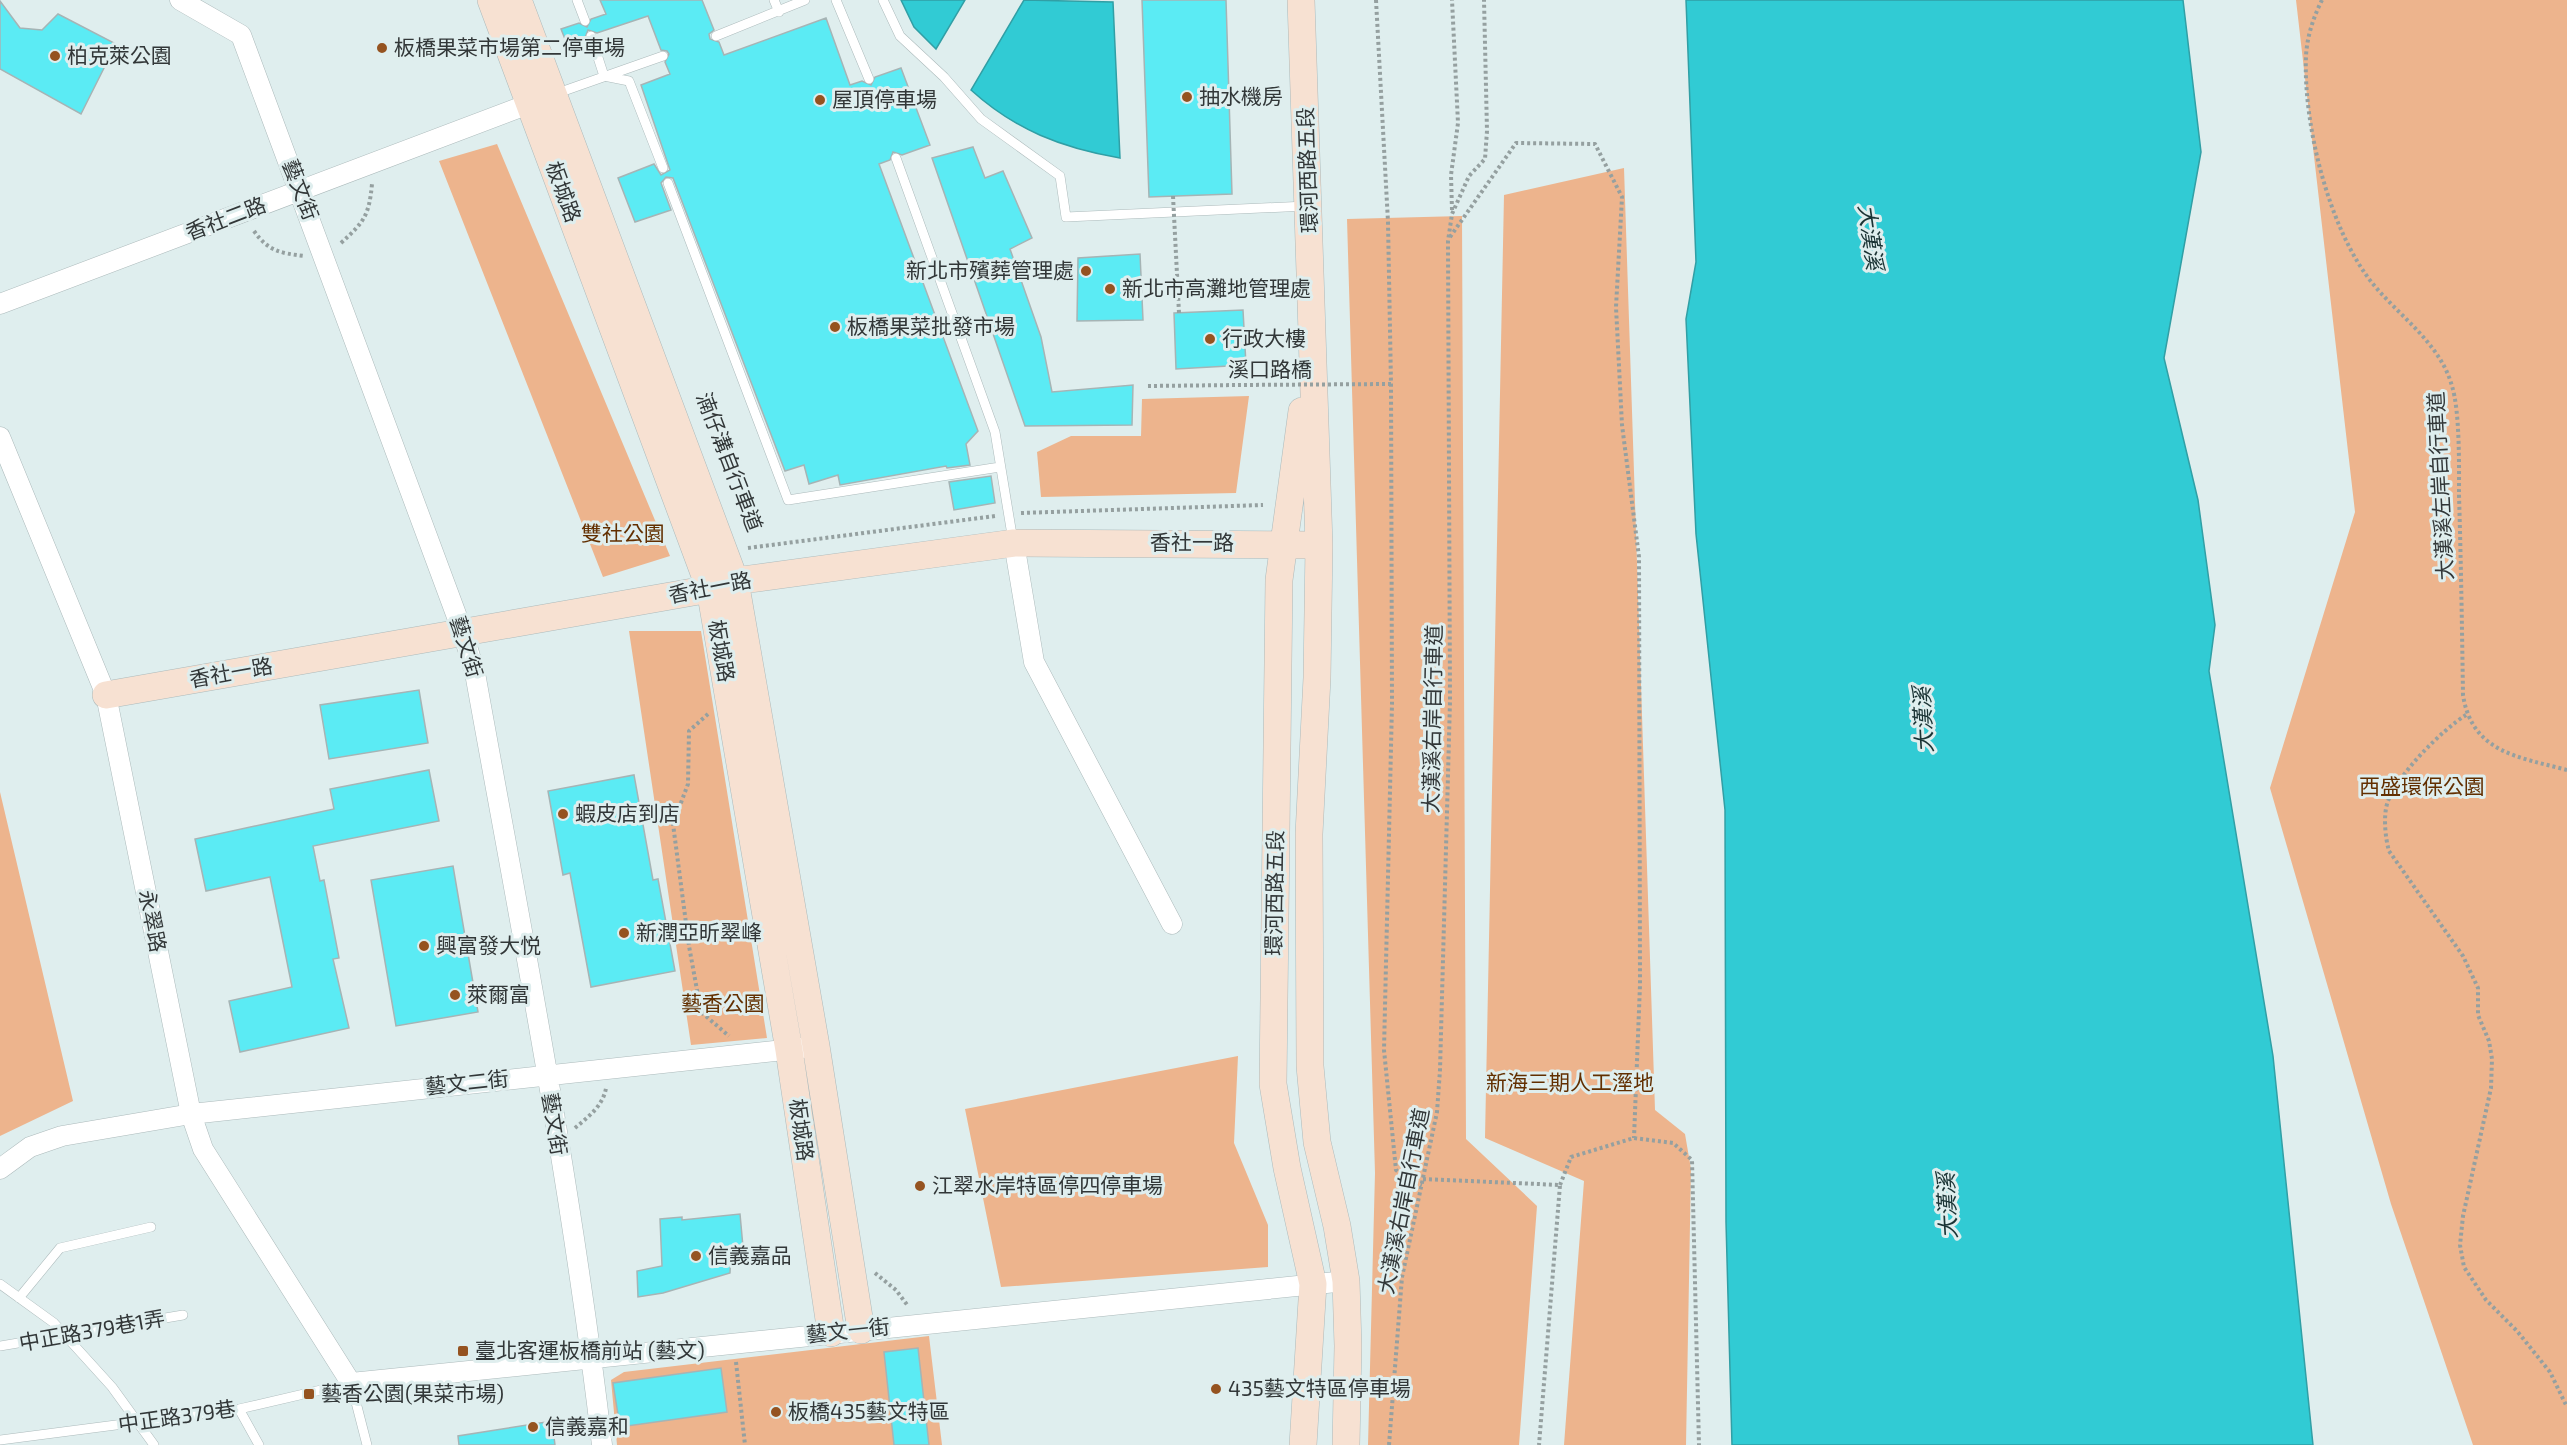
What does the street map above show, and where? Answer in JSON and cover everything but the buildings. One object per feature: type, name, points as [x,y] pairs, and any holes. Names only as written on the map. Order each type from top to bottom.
[{"type":"street","name":"藝文街","points":[[180,0],[241,35],[464,633],[475,673],[546,1074],[591,1358]]},
{"type":"street","name":"板城路","points":[[491,0],[542,99]]},
{"type":"street","name":"板城路","points":[[518,0],[542,99],[722,585],[816,1046],[861,1330]]},
{"type":"street","name":"環河西路五段","points":[[1301,0],[1319,545],[1317,678],[1309,834],[1310,1066],[1317,1142],[1337,1226],[1346,1281],[1348,1346],[1346,1445]]},
{"type":"street","name":"香社二路","points":[[0,304],[542,99]]},
{"type":"street","name":"環河西路五段","points":[[1304,1445],[1313,1284],[1287,1168],[1273,1084],[1279,579],[1312,340]]},
{"type":"street","name":"永翠路","points":[[0,436],[106,695],[191,1114],[203,1149],[351,1383]]},
{"type":"street","name":"香社一路","points":[[106,695],[464,633],[722,585],[1014,543],[1319,545]]},
{"type":"street","points":[[1014,543],[1034,662],[1172,924]]},
{"type":"street","name":"板城路","points":[[722,585],[831,1333]]},
{"type":"street","name":"藝文二街","points":[[191,1114],[816,1046]]},
{"type":"street","points":[[0,1169],[30,1147],[62,1136],[191,1114]]},
{"type":"street","name":"藝文一街","points":[[351,1383],[1346,1281]]},
{"type":"street","points":[[591,1358],[602,1445]]},
{"type":"lane","points":[[577,0],[585,21]]},
{"type":"lane","points":[[774,0],[779,12]]},
{"type":"lane","points":[[716,36],[806,0]]},
{"type":"lane","points":[[836,0],[869,79]]},
{"type":"lane","points":[[883,0],[900,36],[944,77],[981,119],[1060,176],[1066,217],[1309,206]]},
{"type":"lane","points":[[591,36],[604,76]]},
{"type":"lane","points":[[542,99],[663,56]]},
{"type":"lane","points":[[604,76],[629,81],[663,168]]},
{"type":"lane","points":[[896,158],[995,432],[1014,543]]},
{"type":"lane","points":[[668,183],[788,500],[1000,466]]},
{"type":"lane","points":[[19,1298],[60,1248],[151,1227]]},
{"type":"lane","points":[[0,1284],[54,1323],[112,1387],[154,1445]]},
{"type":"lane","name":"中正路379巷1弄","points":[[0,1346],[183,1315]]},
{"type":"lane","points":[[351,1383],[367,1445]]},
{"type":"lane","name":"中正路379巷","points":[[0,1440],[239,1409],[351,1383]]},
{"type":"lane","points":[[239,1409],[259,1445]]},
{"type":"path","points":[[1376,0],[1388,222],[1391,384],[1392,704],[1384,1050],[1396,1170],[1408,1180],[1422,1185]]},
{"type":"path","points":[[1452,0],[1458,123],[1451,176],[1452,214]]},
{"type":"path","name":"大漢溪右岸自行車道","points":[[1389,1445],[1402,1277],[1437,1112],[1440,1070],[1450,713],[1448,241],[1452,214],[1469,176],[1485,159],[1487,131],[1484,0]]},
{"type":"path","name":"大漢溪左岸自行車道","points":[[2322,0],[2312,20],[2306,54],[2306,92],[2319,163],[2335,215],[2349,248],[2372,283],[2437,352],[2453,389],[2459,471],[2463,695],[2466,715]]},
{"type":"path","points":[[1448,241],[1475,198],[1516,143],[1595,144],[1622,197],[1616,307],[1622,425],[1639,557],[1640,985],[1634,1138]]},
{"type":"path","points":[[341,243],[363,222],[370,201],[372,183]]},
{"type":"path","points":[[1173,196],[1179,313]]},
{"type":"path","points":[[254,231],[264,246],[284,253],[308,257]]},
{"type":"path","name":"溪口路橋","points":[[1148,386],[1391,384]]},
{"type":"path","name":"湳仔溝自行車道","points":[[744,544],[749,549],[895,526],[1046,510],[1263,505]]},
{"type":"path","points":[[711,711],[688,731],[688,784],[673,824],[688,946],[702,1012],[729,1036]]},
{"type":"path","points":[[2567,770],[2506,753],[2493,746],[2479,733],[2466,715],[2451,725],[2399,781],[2387,803],[2385,839],[2389,851],[2463,956],[2478,988],[2478,1015],[2489,1041],[2492,1059],[2491,1088],[2463,1216],[2460,1245],[2464,1267],[2486,1300],[2517,1331],[2550,1372],[2567,1407]]},
{"type":"path","points":[[569,1133],[593,1113],[605,1095],[607,1081]]},
{"type":"path","points":[[1539,1445],[1560,1185],[1571,1157],[1634,1138],[1673,1143],[1692,1160],[1699,1445]]},
{"type":"path","points":[[1423,1179],[1560,1185]]},
{"type":"path","points":[[872,1271],[896,1290],[908,1306]]},
{"type":"path","points":[[736,1362],[745,1445]]},
{"type":"green space","name":"西盛環保公園","points":[[2296,0],[2567,0],[2567,1445],[2473,1445],[2391,1204],[2270,788],[2355,512]]},
{"type":"green space","name":"雙社公園","points":[[497,144],[670,556],[603,577],[439,161]]},
{"type":"green space","name":"新海三期人工溼地","points":[[1624,168],[1655,1110],[1685,1134],[1691,1169],[1686,1445],[1564,1445],[1584,1181],[1485,1138],[1504,195]]},
{"type":"green space","points":[[1462,216],[1466,1139],[1537,1206],[1519,1445],[1368,1445],[1375,1173],[1347,219]]},
{"type":"green space","points":[[1249,396],[1236,493],[1041,497],[1037,452],[1071,436],[1141,436],[1142,399]]},
{"type":"green space","name":"藝香公園","points":[[629,631],[701,631],[767,1038],[691,1045]]},
{"type":"green space","points":[[0,792],[73,1101],[0,1136]]},
{"type":"green space","points":[[1238,1056],[1234,1143],[1268,1225],[1268,1267],[1001,1287],[965,1109]]},
{"type":"green space","name":"板橋435藝文特區","points":[[929,1336],[942,1445],[617,1445],[611,1380],[624,1372]]},
{"type":"water","points":[[901,0],[965,0],[936,49],[914,27]]},
{"type":"water","points":[[1024,0],[1113,2],[1120,158],[1078,149],[1040,135],[1005,116],[971,90]]},
{"type":"water","name":"大漢溪","points":[[1686,0],[2183,0],[2201,152],[2164,358],[2198,500],[2215,625],[2209,671],[2273,1056],[2313,1445],[1732,1445],[1726,1222],[1725,810],[1696,534],[1686,319],[1696,262]]},
{"type":"place","name":"板橋果菜市場第二停車場","points":[[382,48]]},
{"type":"place","name":"柏克萊公園","points":[[55,56]]},
{"type":"place","name":"抽水機房","points":[[1187,97]]},
{"type":"place","name":"屋頂停車場","points":[[820,100]]},
{"type":"place","name":"新北市殯葬管理處","points":[[1086,271]]},
{"type":"place","name":"新北市高灘地管理處","points":[[1110,289]]},
{"type":"place","name":"板橋果菜批發市場","points":[[835,327]]},
{"type":"place","name":"行政大樓","points":[[1210,339]]},
{"type":"place","name":"蝦皮店到店","points":[[563,814]]},
{"type":"place","name":"新潤亞昕翠峰","points":[[624,933]]},
{"type":"place","name":"興富發大悦","points":[[424,946]]},
{"type":"place","name":"萊爾富","points":[[455,995]]},
{"type":"place","name":"江翠水岸特區停四停車場","points":[[920,1186]]},
{"type":"place","name":"信義嘉品","points":[[696,1256]]},
{"type":"place","name":"臺北客運板橋前站 (藝文)","points":[[463,1351]]},
{"type":"place","name":"435藝文特區停車場","points":[[1216,1389]]},
{"type":"place","name":"藝香公園(果菜市場)","points":[[309,1394]]},
{"type":"place","name":"板橋435藝文特區","points":[[776,1412]]},
{"type":"place","name":"信義嘉和","points":[[533,1427]]}]
